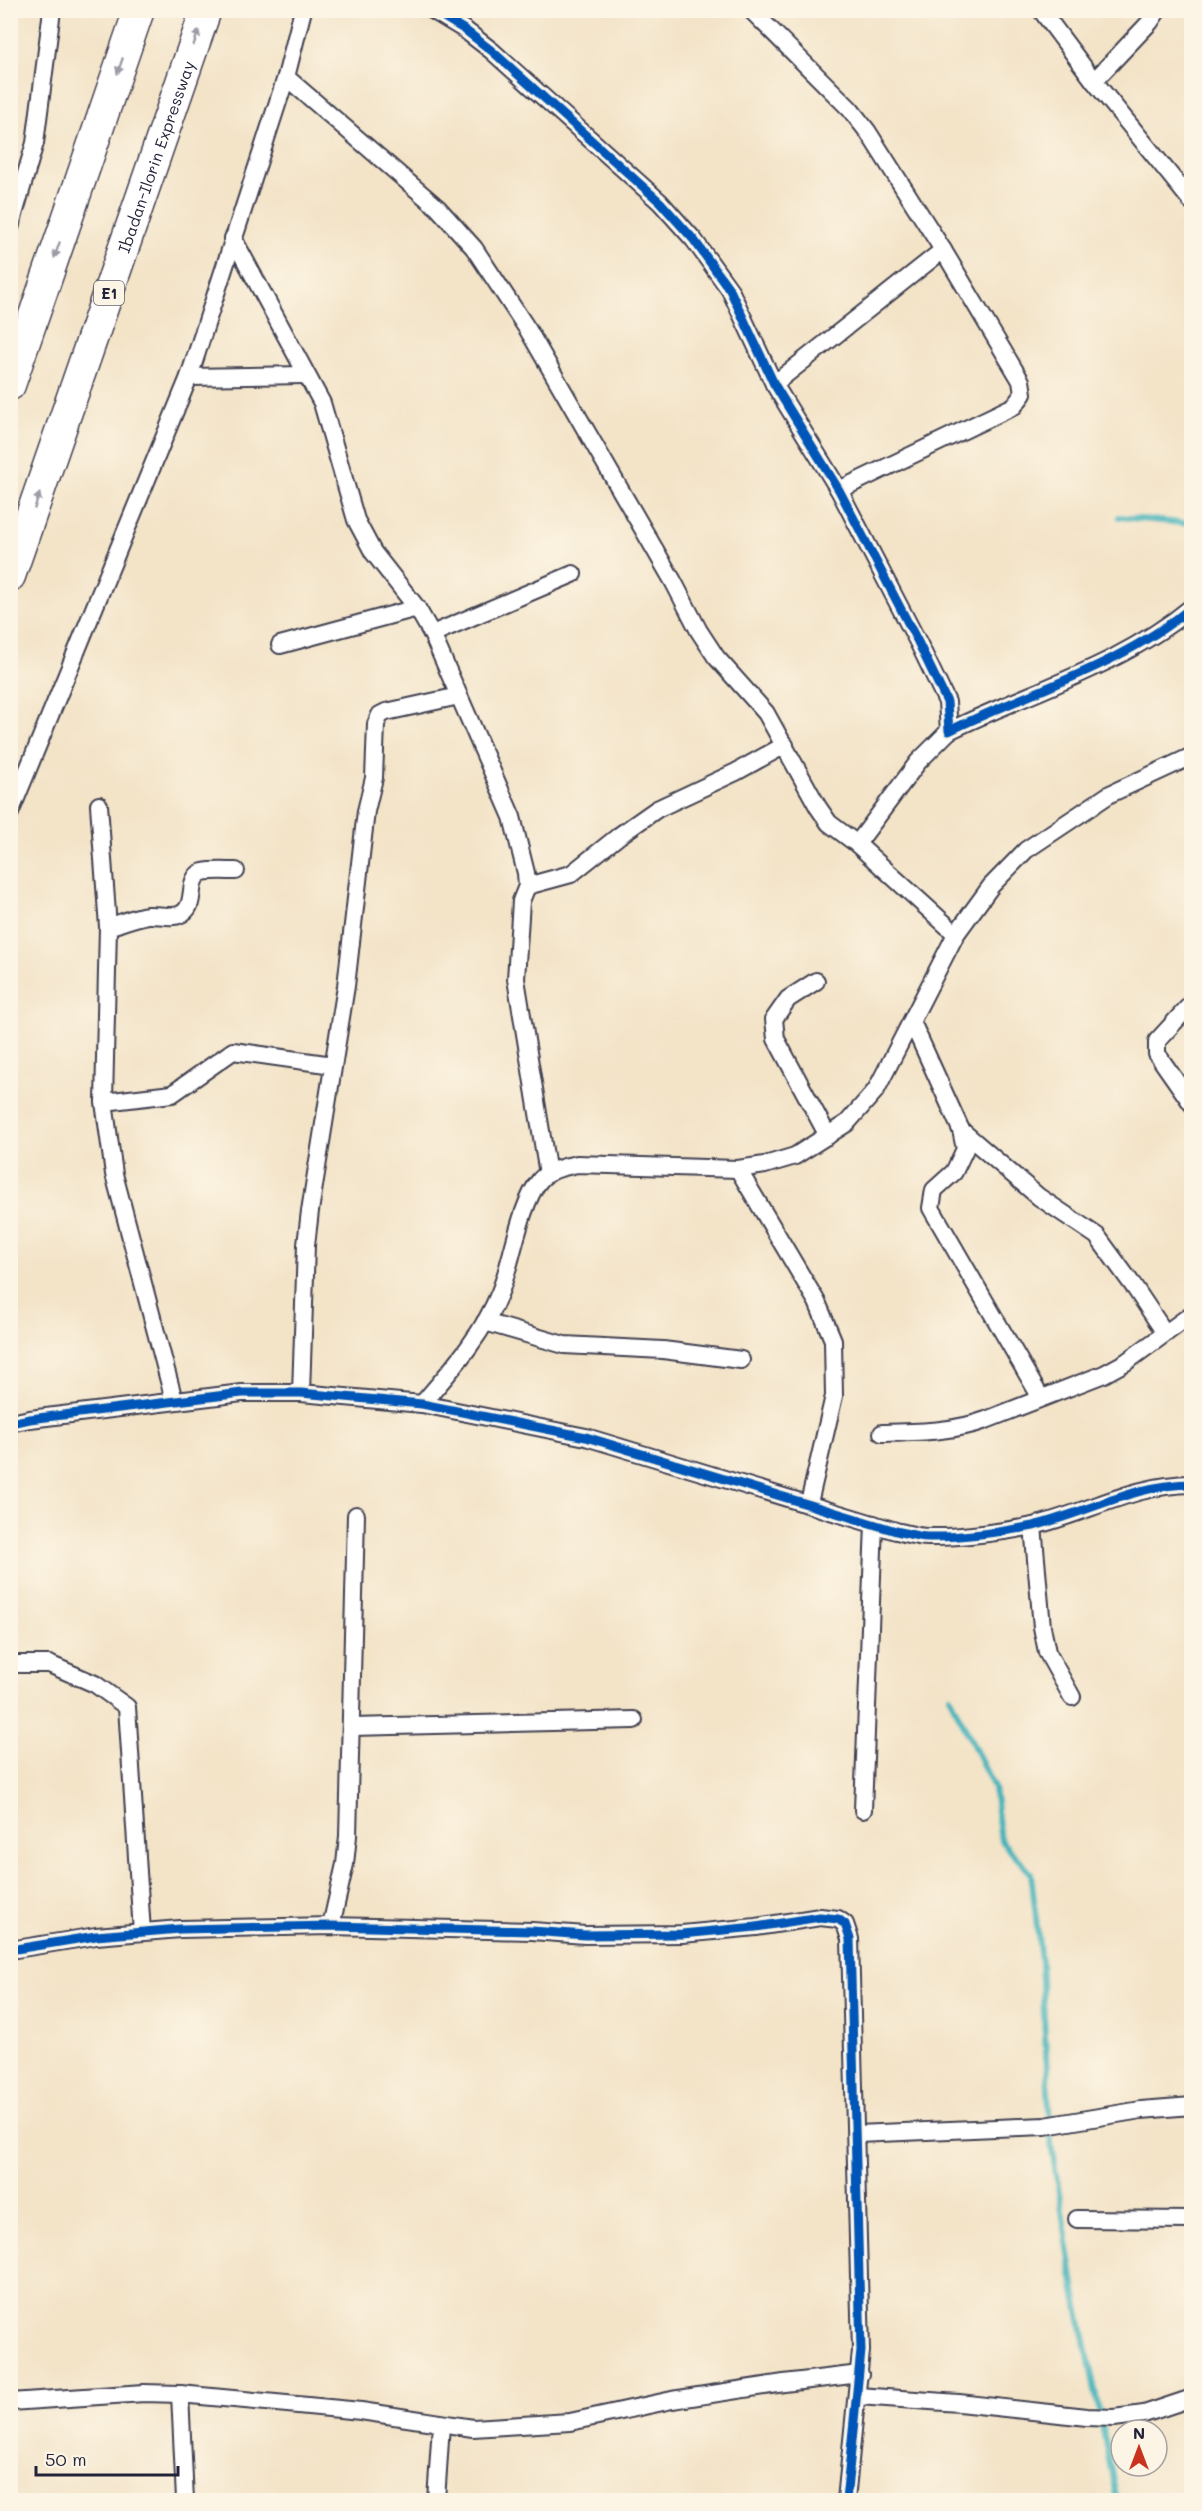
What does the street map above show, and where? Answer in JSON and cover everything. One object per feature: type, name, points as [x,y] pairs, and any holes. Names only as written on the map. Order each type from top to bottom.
[{"type":"highway","points":[[10,385],[139,10]]},
{"type":"highway","name":"Ibadan-Ilorin Expressway","points":[[10,576],[206,10]]},
{"type":"street","points":[[10,228],[34,143],[52,10]]},
{"type":"street","points":[[432,10],[465,30],[492,51],[660,202],[694,240],[730,290],[774,384],[839,490],[947,702],[950,731]]},
{"type":"street","points":[[750,10],[856,117],[868,132],[944,250],[1021,381],[1023,394],[1014,406],[839,490]]},
{"type":"street","points":[[1041,10],[1094,81],[1191,202]]},
{"type":"street","points":[[1094,81],[1150,22],[1158,10]]},
{"type":"street","points":[[10,813],[189,377],[286,77],[304,12]]},
{"type":"street","points":[[286,77],[438,208],[474,248],[528,330],[705,640],[716,657],[766,712],[829,823],[857,844],[956,933]]},
{"type":"street","points":[[233,238],[322,403],[356,520],[373,552],[417,608],[432,634],[512,817],[526,873],[526,886],[520,902],[516,979],[548,1174]]},
{"type":"street","points":[[774,384],[944,250]]},
{"type":"street","points":[[189,377],[305,375]]},
{"type":"street","points":[[432,634],[573,574]]},
{"type":"street","points":[[857,844],[918,762],[950,731],[1114,659],[1168,627],[1191,607]]},
{"type":"street","points":[[280,645],[417,608]]},
{"type":"street","points":[[301,1393],[307,1234],[346,986],[366,811],[374,778],[376,723],[380,715],[386,712],[459,696]]},
{"type":"street","points":[[526,886],[571,874],[657,809],[736,772],[785,745]]},
{"type":"street","points":[[422,1404],[469,1348],[485,1322],[500,1293],[528,1202],[540,1180],[557,1168],[577,1164],[738,1169],[765,1165],[795,1156],[848,1123],[876,1090],[956,933],[991,886],[1026,850],[1110,794],[1191,756]]},
{"type":"street","points":[[99,805],[108,927],[104,1102],[114,1174],[174,1400]]},
{"type":"street","points":[[108,927],[149,915],[176,916],[184,913],[189,907],[194,881],[198,875],[204,872],[236,871]]},
{"type":"street","points":[[816,981],[789,999],[774,1019],[776,1038],[828,1136]]},
{"type":"street","points":[[1191,1003],[1157,1041],[1157,1054],[1191,1104]]},
{"type":"street","points":[[912,1022],[961,1130],[964,1149],[954,1172],[934,1190],[931,1208],[1041,1398]]},
{"type":"street","points":[[104,1102],[172,1094],[233,1051],[333,1065]]},
{"type":"street","points":[[961,1130],[1039,1197],[1097,1236],[1135,1287],[1165,1333]]},
{"type":"street","points":[[738,1169],[817,1302],[833,1340],[834,1396],[808,1503]]},
{"type":"street","points":[[882,1433],[938,1431],[971,1426],[1104,1374],[1126,1362],[1191,1314]]},
{"type":"street","points":[[485,1322],[564,1345],[663,1350],[741,1360]]},
{"type":"street","points":[[10,1424],[242,1392],[301,1393],[422,1404],[586,1437],[873,1524],[926,1537],[960,1536],[1033,1526],[1142,1489],[1169,1484],[1191,1484]]},
{"type":"street","points":[[331,1926],[345,1864],[352,1727],[356,1515]]},
{"type":"street","points":[[864,1810],[873,1524]]},
{"type":"street","points":[[1033,1526],[1042,1627],[1047,1652],[1072,1697]]},
{"type":"street","points":[[10,1664],[49,1664],[95,1684],[127,1707],[142,1932]]},
{"type":"street","points":[[352,1727],[634,1720]]},
{"type":"street","points":[[10,1950],[96,1936],[180,1929],[331,1926],[532,1931],[585,1935],[682,1934],[756,1927],[820,1917],[838,1919],[845,1924],[850,1939],[860,2374],[846,2500]]},
{"type":"street","points":[[856,2134],[1045,2126],[1142,2110],[1191,2106]]},
{"type":"street","points":[[1077,2219],[1191,2220]]},
{"type":"street","points":[[10,2402],[144,2393],[180,2394],[362,2410],[441,2425],[472,2428],[570,2422],[672,2400],[784,2382],[860,2374]]},
{"type":"street","points":[[180,2394],[185,2500]]},
{"type":"street","points":[[858,2396],[1114,2418],[1144,2414],[1191,2398]]},
{"type":"street","points":[[436,2500],[441,2425]]},
{"type":"waterway","points":[[1119,517],[1192,524]]},
{"type":"waterway","points":[[950,1697],[994,1788],[1001,1841],[1031,1873],[1041,1962],[1051,2144],[1075,2291],[1117,2500]]},
{"type":"cycle path","points":[[432,10],[465,30],[492,51],[660,202],[694,240],[730,290],[774,384],[839,490],[918,642],[947,702],[949,731],[1106,662],[1165,628],[1192,607]]},
{"type":"cycle path","points":[[10,1423],[242,1393],[301,1393],[422,1404],[586,1437],[896,1531],[924,1537],[966,1536],[1033,1526],[1131,1494],[1171,1485],[1192,1484]]},
{"type":"cycle path","points":[[10,1950],[96,1936],[180,1929],[331,1926],[532,1931],[585,1935],[682,1934],[756,1927],[820,1917],[838,1919],[845,1924],[850,1939],[861,2351],[846,2500]]}]
